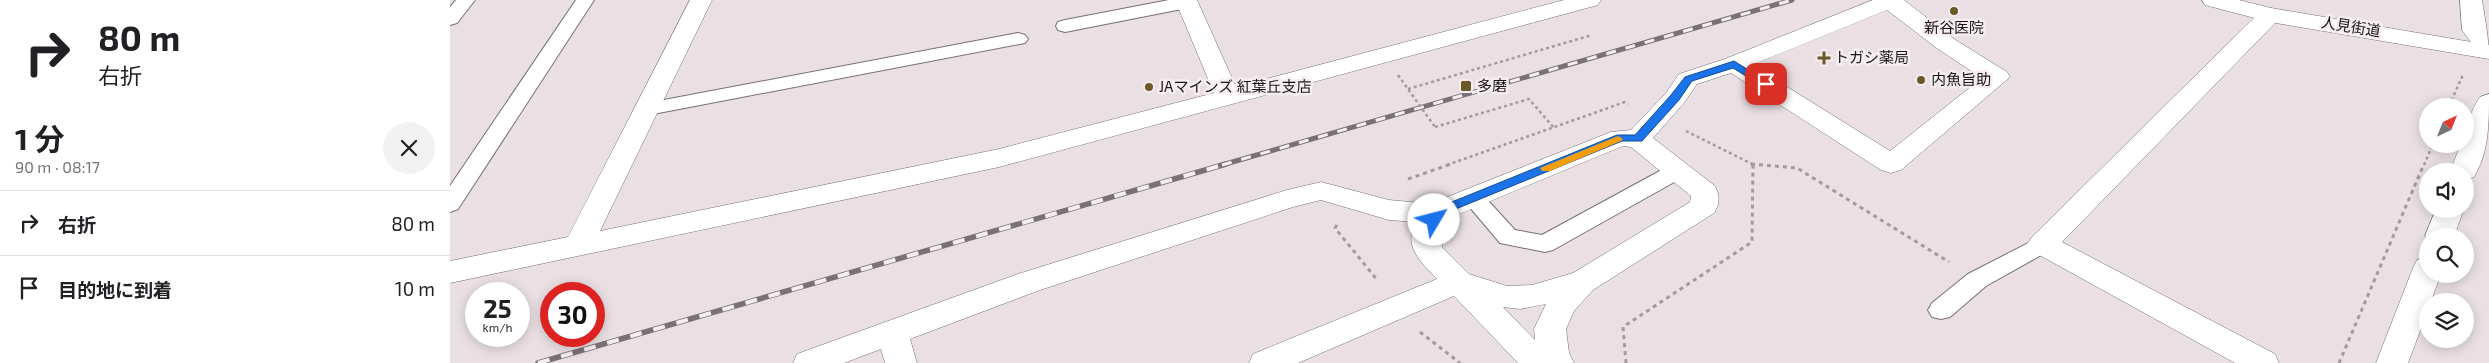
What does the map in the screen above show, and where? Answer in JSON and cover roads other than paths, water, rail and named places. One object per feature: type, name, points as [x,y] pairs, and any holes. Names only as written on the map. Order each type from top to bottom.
[{"type":"street","points":[[578,246],[648,109],[700,0]]},
{"type":"street","points":[[450,272],[999,158],[1229,98],[1561,4],[1590,0]]},
{"type":"street","name":"人見街道","points":[[2213,0],[2270,15],[2489,51]]},
{"type":"street","points":[[2471,0],[2474,30],[2489,51]]},
{"type":"street","points":[[1186,1],[1229,98]]},
{"type":"street","points":[[1638,139],[1675,98],[1688,79],[1734,64],[1891,1],[1946,44],[1998,77],[1891,164],[1734,64]]},
{"type":"street","points":[[2263,363],[2042,244],[2270,15]]},
{"type":"street","points":[[2467,163],[2489,102]]},
{"type":"street","points":[[809,363],[1029,282],[1287,199],[1322,191],[1389,210],[1421,213],[1442,210],[1620,138],[1638,139],[1705,193],[1704,206],[1582,282],[1536,297],[1509,298],[1487,294],[1459,282],[1265,363]]},
{"type":"street","points":[[1362,202],[1407,232],[1427,250],[1538,363]]},
{"type":"street","points":[[1427,250],[1426,231],[1442,210]]},
{"type":"street","points":[[1558,363],[1554,353],[1550,329],[1561,304],[1582,282]]},
{"type":"street","points":[[2392,363],[2422,283]]},
{"type":"street","points":[[892,333],[901,363]]},
{"type":"lane","points":[[450,19],[466,0]]},
{"type":"lane","points":[[450,204],[585,0]]},
{"type":"lane","points":[[1065,26],[1186,1]]},
{"type":"lane","points":[[648,109],[1018,39]]},
{"type":"lane","points":[[1473,198],[1508,237],[1545,244],[1677,171]]},
{"type":"lane","points":[[1941,310],[1977,280],[2042,244]]},
{"type":"railway","points":[[1222,165],[1792,0]]},
{"type":"railway","points":[[538,363],[1226,164]]},
{"type":"place","name":"新谷医院","points":[[1954,11]]},
{"type":"place","name":"トガシ薬局","points":[[1824,58]]},
{"type":"place","name":"内魚旨助","points":[[1921,80]]},
{"type":"place","name":"多磨","points":[[1466,86]]},
{"type":"place","name":"JAマインズ 紅葉丘支店","points":[[1149,87]]}]
